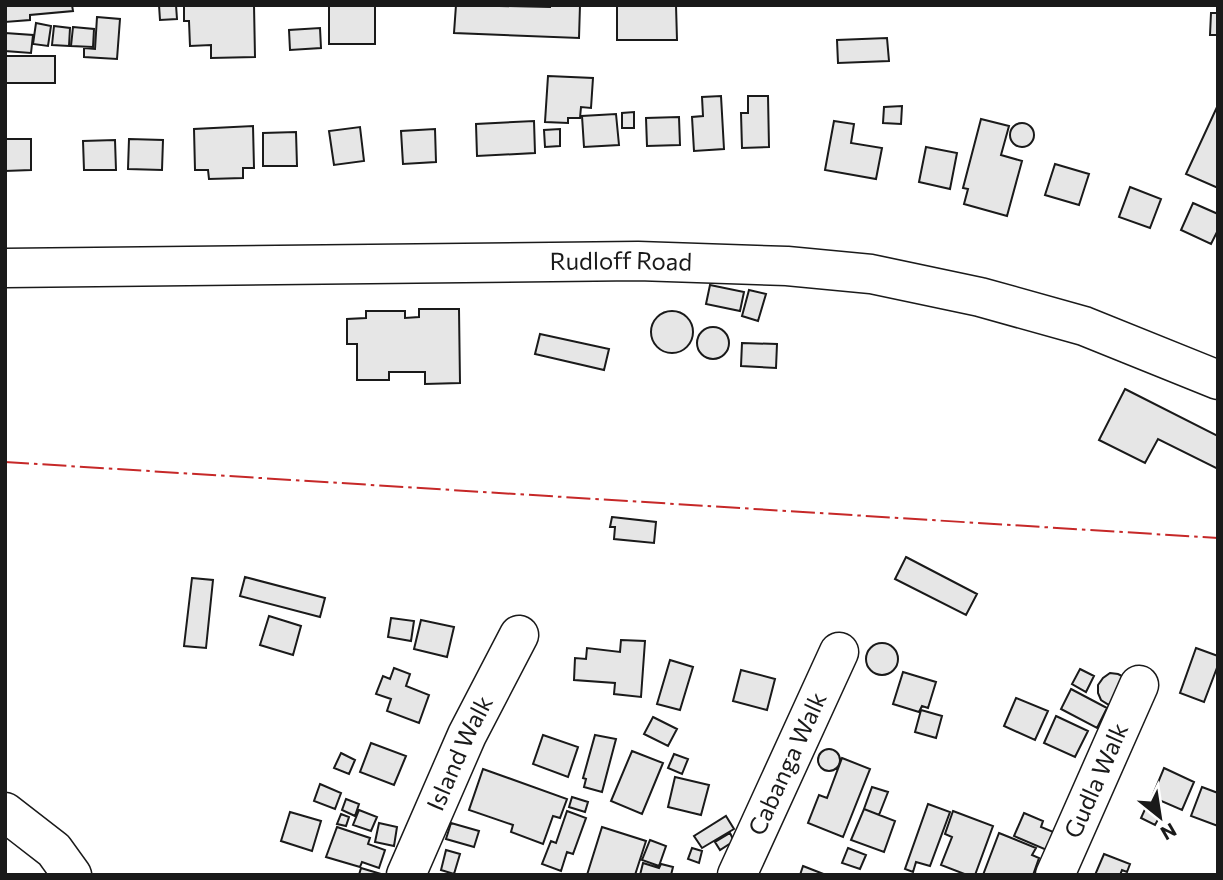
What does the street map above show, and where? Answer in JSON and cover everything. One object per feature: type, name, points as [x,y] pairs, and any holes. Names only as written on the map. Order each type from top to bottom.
[{"type":"street","name":"Rudloff Road","points":[[5,268],[638,261],[799,267],[871,274],[980,297],[1084,326],[1218,380]]},
{"type":"street","name":"Island Walk","points":[[406,875],[467,735],[519,635]]},
{"type":"street","name":"Cabanga Walk","points":[[737,875],[839,652]]},
{"type":"street","name":"Gudla Walk","points":[[1055,875],[1139,685]]},
{"type":"street","points":[[5,812],[54,850],[72,875]]},
{"type":"building","points":[[5,5],[72,5],[73,11],[30,15],[30,20],[5,22]]},
{"type":"building","points":[[159,5],[176,5],[177,19],[160,20]]},
{"type":"building","points":[[184,5],[254,5],[255,57],[211,58],[211,45],[190,46],[189,21],[184,21]]},
{"type":"building","points":[[329,5],[375,5],[375,44],[329,44]]},
{"type":"building","points":[[456,5],[580,5],[579,38],[454,33]]},
{"type":"building","points":[[617,5],[676,5],[677,40],[617,40]]},
{"type":"building","points":[[1211,13],[1218,13],[1218,35],[1210,35]]},
{"type":"building","points":[[97,17],[120,19],[117,59],[84,57],[84,48],[95,49]]},
{"type":"building","points":[[36,23],[51,26],[48,46],[33,44]]},
{"type":"building","points":[[54,26],[70,28],[69,46],[52,45]]},
{"type":"building","points":[[73,27],[94,29],[93,47],[71,46]]},
{"type":"building","points":[[320,28],[321,48],[290,50],[289,30]]},
{"type":"building","points":[[5,33],[33,35],[31,53],[5,51]]},
{"type":"building","points":[[887,38],[889,61],[838,63],[837,40]]},
{"type":"building","points":[[5,56],[55,56],[55,83],[5,83]]},
{"type":"building","points":[[548,76],[593,78],[591,108],[581,107],[580,118],[568,118],[568,123],[545,122]]},
{"type":"building","points":[[721,96],[724,149],[694,151],[692,117],[703,116],[702,97]]},
{"type":"building","points":[[748,96],[768,96],[769,147],[742,148],[741,113],[748,113]]},
{"type":"building","points":[[902,106],[901,124],[883,123],[884,107]]},
{"type":"building","points":[[1218,108],[1218,188],[1186,174]]},
{"type":"building","points":[[634,112],[634,128],[622,128],[622,113]]},
{"type":"building","points":[[616,114],[619,145],[584,147],[582,116]]},
{"type":"building","points":[[679,117],[680,145],[647,146],[646,118]]},
{"type":"building","points":[[981,119],[1009,126],[1001,155],[1022,161],[1007,216],[964,204],[968,189],[963,188]]},
{"type":"building","points":[[534,121],[535,153],[477,156],[476,124]]},
{"type":"building","points":[[834,121],[854,124],[851,143],[882,148],[876,179],[825,170]]},
{"type":"building","points":[[1022,123],[1030,127],[1034,135],[1030,143],[1022,147],[1014,143],[1010,135],[1014,127]]},
{"type":"building","points":[[253,126],[254,168],[243,168],[243,178],[209,179],[208,170],[195,170],[194,129]]},
{"type":"building","points":[[360,127],[364,161],[334,165],[329,131]]},
{"type":"building","points":[[435,129],[436,162],[403,164],[401,131]]},
{"type":"building","points":[[560,129],[560,146],[545,147],[544,130]]},
{"type":"building","points":[[296,132],[297,166],[263,166],[263,133]]},
{"type":"building","points":[[5,139],[31,139],[31,170],[5,171]]},
{"type":"building","points":[[129,139],[163,140],[162,170],[128,169]]},
{"type":"building","points":[[115,140],[116,170],[84,170],[83,141]]},
{"type":"building","points":[[926,147],[957,153],[950,189],[919,182]]},
{"type":"building","points":[[1055,164],[1089,174],[1079,205],[1045,195]]},
{"type":"building","points":[[1130,187],[1161,199],[1150,228],[1119,217]]},
{"type":"building","points":[[1193,203],[1218,214],[1218,230],[1211,244],[1181,230]]},
{"type":"building","points":[[710,285],[744,292],[740,311],[706,304]]},
{"type":"building","points":[[749,290],[766,294],[758,321],[742,316]]},
{"type":"building","points":[[419,309],[459,309],[460,383],[425,384],[425,372],[389,372],[389,380],[357,380],[357,344],[347,344],[347,319],[366,318],[366,311],[405,311],[405,318],[419,317]]},
{"type":"building","points":[[672,311],[687,317],[693,332],[687,347],[672,353],[657,347],[651,332],[657,317]]},
{"type":"building","points":[[713,327],[724,332],[729,343],[724,354],[713,359],[702,354],[697,343],[702,332]]},
{"type":"building","points":[[540,334],[609,349],[604,370],[535,354]]},
{"type":"building","points":[[742,343],[777,344],[776,368],[741,366]]},
{"type":"building","points":[[1125,389],[1218,436],[1218,469],[1158,439],[1145,463],[1099,440]]},
{"type":"building","points":[[612,517],[656,522],[654,543],[614,539],[615,527],[610,527]]},
{"type":"building","points":[[906,557],[977,594],[966,615],[895,579]]},
{"type":"building","points":[[245,577],[325,598],[320,617],[240,596]]},
{"type":"building","points":[[192,578],[213,580],[206,648],[184,646]]},
{"type":"building","points":[[269,616],[301,626],[293,655],[260,645]]},
{"type":"building","points":[[391,618],[414,621],[411,641],[388,637]]},
{"type":"building","points":[[421,620],[454,627],[447,657],[414,649]]},
{"type":"building","points":[[621,640],[645,641],[641,697],[614,694],[615,683],[574,680],[575,658],[586,659],[587,648],[620,652]]},
{"type":"building","points":[[882,643],[893,648],[898,659],[893,670],[882,675],[871,670],[866,659],[871,648]]},
{"type":"building","points":[[1196,648],[1218,656],[1218,665],[1204,702],[1180,693]]},
{"type":"building","points":[[670,660],[693,667],[680,710],[657,704]]},
{"type":"building","points":[[394,668],[410,674],[406,686],[429,695],[419,723],[387,711],[391,699],[376,694],[383,676],[390,679]]},
{"type":"building","points":[[1080,669],[1094,676],[1086,692],[1072,684]]},
{"type":"building","points":[[741,670],[775,679],[767,710],[733,701]]},
{"type":"building","points":[[903,672],[936,682],[928,708],[922,706],[919,712],[893,704]]},
{"type":"building","points":[[1110,673],[1126,678],[1109,705],[1101,700],[1098,685]]},
{"type":"building","points":[[1071,689],[1107,708],[1097,728],[1061,709]]},
{"type":"building","points":[[1016,698],[1048,711],[1035,740],[1004,726]]},
{"type":"building","points":[[921,710],[942,716],[936,738],[915,732]]},
{"type":"building","points":[[1056,716],[1088,731],[1075,757],[1044,743]]},
{"type":"building","points":[[653,717],[677,729],[668,746],[644,734]]},
{"type":"building","points":[[543,735],[578,747],[568,777],[533,764]]},
{"type":"building","points":[[595,735],[616,739],[602,792],[584,787],[586,779],[583,778]]},
{"type":"building","points":[[371,743],[406,756],[394,785],[360,772]]},
{"type":"building","points":[[829,749],[837,752],[840,760],[837,768],[829,771],[821,768],[818,760],[821,752]]},
{"type":"building","points":[[632,751],[663,763],[642,814],[611,801]]},
{"type":"building","points":[[341,753],[355,760],[349,774],[334,768]]},
{"type":"building","points":[[674,754],[688,759],[682,774],[668,768]]},
{"type":"building","points":[[842,758],[870,769],[843,837],[808,823],[819,795],[827,798]]},
{"type":"building","points":[[1164,768],[1194,782],[1182,810],[1152,797]]},
{"type":"building","points":[[483,769],[567,799],[560,818],[553,816],[543,844],[511,832],[513,825],[469,810]]},
{"type":"building","points":[[675,777],[709,785],[701,815],[668,807]]},
{"type":"building","points":[[320,784],[341,793],[335,809],[314,801]]},
{"type":"building","points":[[872,787],[888,792],[879,815],[864,809]]},
{"type":"building","points":[[1202,787],[1218,793],[1218,826],[1191,816]]},
{"type":"building","points":[[572,797],[588,802],[585,812],[569,807]]},
{"type":"building","points":[[346,799],[359,804],[355,816],[342,810]]},
{"type":"building","points":[[928,804],[950,812],[930,866],[916,862],[913,872],[905,869]]},
{"type":"building","points":[[1146,807],[1161,814],[1155,825],[1141,818]]},
{"type":"building","points":[[864,809],[895,821],[884,852],[851,840]]},
{"type":"building","points":[[359,810],[377,817],[371,831],[353,825]]},
{"type":"building","points":[[567,811],[586,818],[573,854],[567,852],[561,871],[542,864],[551,841],[556,843]]},
{"type":"building","points":[[953,811],[993,826],[975,875],[967,875],[941,865],[952,837],[945,834]]},
{"type":"building","points":[[290,812],[321,821],[312,851],[281,841]]},
{"type":"building","points":[[1024,813],[1043,821],[1041,827],[1063,836],[1056,854],[1014,836]]},
{"type":"building","points":[[341,814],[349,817],[346,826],[337,824]]},
{"type":"building","points":[[726,816],[734,829],[702,848],[694,836]]},
{"type":"building","points":[[379,823],[397,827],[394,846],[375,842]]},
{"type":"building","points":[[451,823],[479,831],[474,847],[446,839]]},
{"type":"building","points":[[337,827],[370,838],[368,844],[385,850],[379,868],[362,862],[360,867],[326,857]]},
{"type":"building","points":[[602,827],[646,841],[635,875],[587,875]]},
{"type":"building","points":[[730,833],[734,841],[720,850],[715,842]]},
{"type":"building","points":[[999,833],[1036,848],[1032,855],[1039,858],[1033,875],[983,875]]},
{"type":"building","points":[[650,840],[666,846],[659,866],[642,860]]},
{"type":"building","points":[[692,848],[702,851],[699,863],[688,859]]},
{"type":"building","points":[[848,848],[866,855],[860,869],[842,863]]},
{"type":"building","points":[[446,850],[460,854],[454,874],[441,870]]},
{"type":"building","points":[[1104,854],[1130,864],[1127,872],[1122,870],[1120,875],[1095,875]]},
{"type":"building","points":[[643,863],[659,868],[661,864],[673,867],[671,875],[640,875]]},
{"type":"building","points":[[803,866],[826,875],[800,875]]},
{"type":"building","points":[[361,868],[381,874],[359,875]]},
{"type":"power","points":[[5,462],[1218,538]]}]
